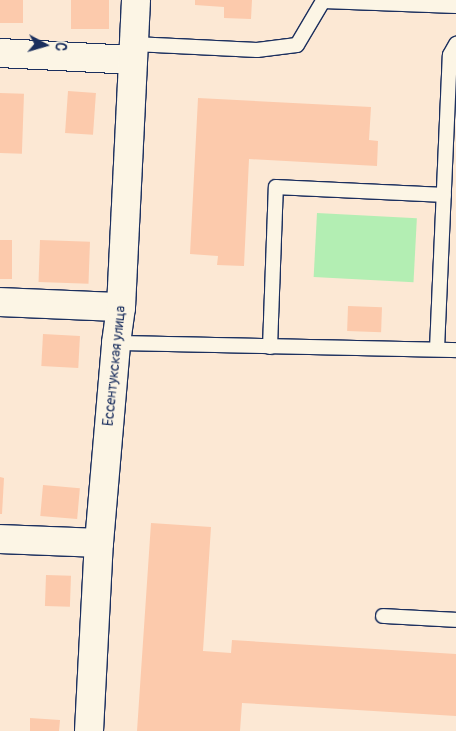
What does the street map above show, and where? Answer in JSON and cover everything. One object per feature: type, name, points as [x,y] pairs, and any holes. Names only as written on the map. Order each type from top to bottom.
[{"type":"street","name":"Ессентукская улица","points":[[88,731],[98,543],[121,307],[136,0]]},
{"type":"street","points":[[0,53],[133,52]]},
{"type":"street","points":[[0,302],[121,307]]},
{"type":"street","points":[[0,538],[98,543]]},
{"type":"lane","points":[[133,52],[257,50],[297,45],[320,1],[456,6]]},
{"type":"lane","points":[[437,350],[450,55],[456,44]]},
{"type":"lane","points":[[270,347],[276,187],[444,195]]},
{"type":"lane","points":[[116,343],[456,350]]},
{"type":"lane","points":[[383,616],[456,620]]},
{"type":"green space","points":[[317,213],[417,218],[414,282],[314,277]]},
{"type":"building","points":[[0,0],[23,0],[23,23],[0,23]]},
{"type":"building","points":[[71,0],[109,0],[109,29],[71,29]]},
{"type":"building","points":[[195,0],[252,0],[251,19],[224,18],[224,7],[195,5]]},
{"type":"building","points":[[68,91],[96,93],[93,135],[65,133]]},
{"type":"building","points":[[0,93],[24,94],[22,154],[0,153]]},
{"type":"building","points":[[198,98],[371,107],[369,140],[378,141],[377,166],[249,159],[244,266],[217,265],[218,256],[190,254]]},
{"type":"building","points":[[0,240],[12,240],[12,279],[0,279]]},
{"type":"building","points":[[40,240],[90,242],[89,284],[39,282]]},
{"type":"building","points":[[348,306],[382,307],[381,332],[347,331]]},
{"type":"building","points":[[43,334],[80,336],[78,368],[41,366]]},
{"type":"building","points":[[0,477],[4,478],[2,514],[0,514]]},
{"type":"building","points":[[43,485],[80,488],[77,519],[40,516]]},
{"type":"building","points":[[151,523],[211,527],[203,651],[231,653],[232,640],[456,654],[456,716],[242,703],[240,731],[137,731]]},
{"type":"building","points":[[46,575],[71,576],[70,607],[45,606]]},
{"type":"building","points":[[30,718],[60,720],[59,731],[30,731]]}]
